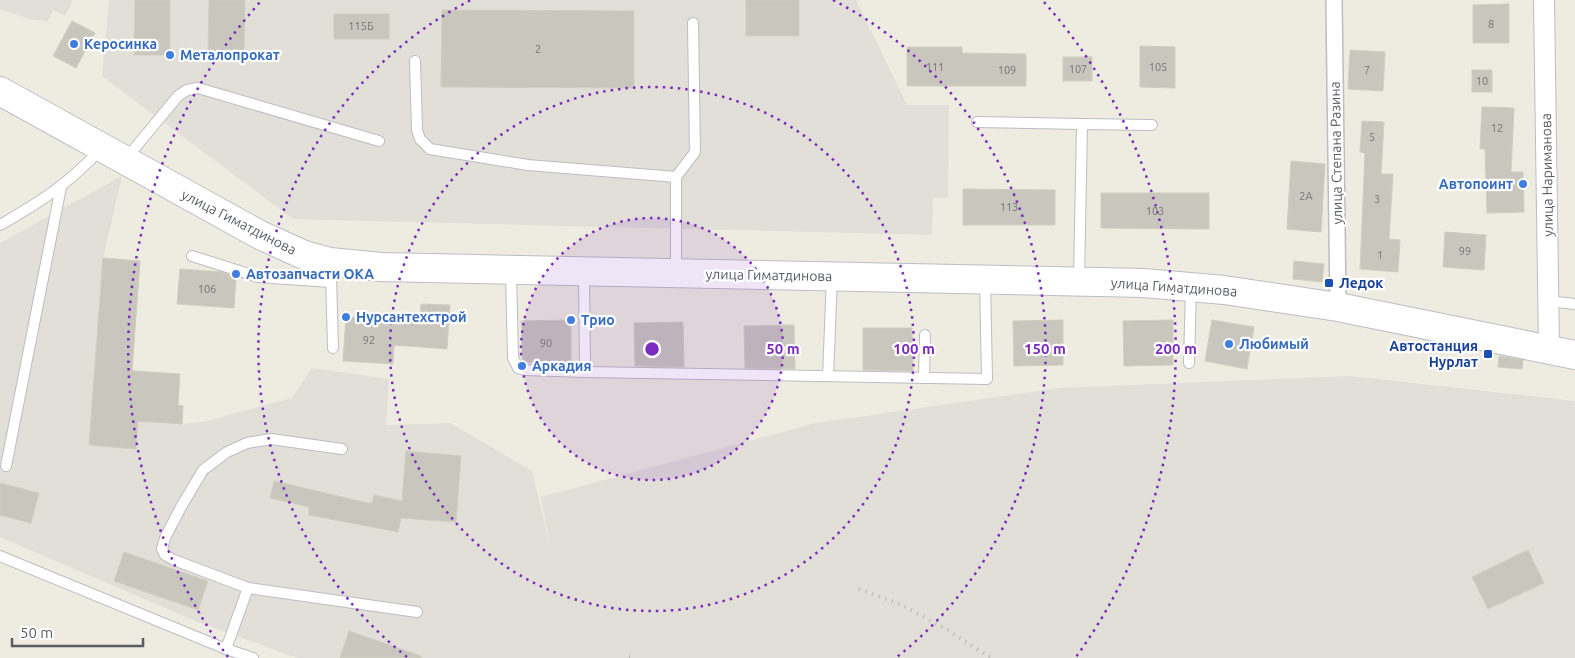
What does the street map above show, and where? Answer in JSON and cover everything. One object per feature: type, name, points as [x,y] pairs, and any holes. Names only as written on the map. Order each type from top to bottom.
[{"type":"main road","name":"улица Гиматдинова","points":[[0,91],[286,248],[304,255],[331,272],[382,267],[1144,283],[1224,290],[1338,307],[1562,352]]},
{"type":"street","name":"улица Степана Разина","points":[[1334,0],[1338,307]]},
{"type":"street","name":"улица Нариманова","points":[[1544,0],[1548,300],[1562,352]]},
{"type":"lane","points":[[676,273],[676,177],[695,152],[693,22]]},
{"type":"lane","points":[[415,61],[417,130],[420,139],[430,150],[528,165],[676,177]]},
{"type":"lane","points":[[0,225],[43,200],[81,170],[113,154],[187,90],[198,88],[379,141]]},
{"type":"lane","points":[[977,122],[1152,125]]},
{"type":"lane","points":[[1079,281],[1082,124]]},
{"type":"lane","points":[[6,466],[61,187]]},
{"type":"lane","points":[[192,256],[258,277],[331,272],[333,348]]},
{"type":"lane","points":[[511,270],[513,358],[515,364],[518,368],[525,370],[585,372],[987,379],[985,279]]},
{"type":"lane","points":[[584,271],[585,372]]},
{"type":"lane","points":[[828,376],[832,276]]},
{"type":"lane","points":[[1189,363],[1191,287]]},
{"type":"lane","points":[[1548,300],[1575,304]]},
{"type":"lane","points":[[924,378],[925,335]]},
{"type":"lane","points":[[342,449],[271,439],[247,443],[227,452],[203,470],[181,507],[162,549],[165,555],[174,560],[248,588],[417,612]]},
{"type":"lane","points":[[0,556],[253,658]]},
{"type":"lane","points":[[226,648],[248,588]]},
{"type":"shaded area","points":[[0,0],[73,0],[65,16],[53,10],[48,21],[33,20],[0,9]]},
{"type":"shaded area","points":[[109,0],[856,0],[907,105],[949,105],[948,198],[933,198],[932,235],[293,219],[102,76]]},
{"type":"shaded area","points":[[122,176],[103,258],[140,261],[132,370],[180,374],[178,405],[183,406],[182,424],[203,422],[292,398],[312,368],[389,379],[386,425],[450,423],[532,471],[550,546],[541,497],[816,423],[1060,388],[1350,376],[1575,401],[1575,658],[297,658],[198,622],[0,537],[0,243]]},
{"type":"building","points":[[135,0],[170,0],[170,55],[134,55]]},
{"type":"building","points":[[209,0],[245,0],[244,54],[208,54]]},
{"type":"building","points":[[746,0],[799,0],[799,36],[746,36]]},
{"type":"building","points":[[1509,4],[1509,43],[1473,43],[1473,5]]},
{"type":"building","points":[[442,10],[634,11],[634,88],[441,87]]},
{"type":"building","points":[[334,14],[389,14],[389,39],[334,39]]},
{"type":"building","name":"Керосинка","points":[[72,21],[95,33],[76,68],[53,56]]},
{"type":"building","points":[[1140,46],[1175,47],[1175,88],[1140,87]]},
{"type":"building","points":[[907,47],[962,47],[962,53],[1026,54],[1026,86],[907,86]]},
{"type":"building","points":[[1350,50],[1385,52],[1383,91],[1348,89]]},
{"type":"building","points":[[1063,57],[1092,57],[1092,81],[1063,81]]},
{"type":"building","points":[[1472,70],[1492,70],[1492,92],[1472,92]]},
{"type":"building","points":[[1482,107],[1514,108],[1511,172],[1523,172],[1524,212],[1487,213],[1485,149],[1480,149]]},
{"type":"building","points":[[1362,121],[1384,122],[1381,174],[1393,174],[1389,239],[1400,240],[1398,272],[1360,269],[1365,153],[1360,152]]},
{"type":"building","points":[[1291,161],[1325,164],[1321,232],[1287,229]]},
{"type":"building","points":[[963,189],[1055,190],[1055,225],[963,225]]},
{"type":"building","points":[[1101,193],[1209,193],[1209,229],[1101,228]]},
{"type":"building","points":[[1445,232],[1486,235],[1484,270],[1443,267]]},
{"type":"building","points":[[103,258],[140,261],[132,371],[180,374],[178,405],[183,406],[182,424],[138,421],[136,449],[89,445]]},
{"type":"building","points":[[1294,261],[1324,264],[1322,282],[1293,279]]},
{"type":"building","points":[[180,269],[221,272],[236,277],[234,308],[177,304]]},
{"type":"building","points":[[421,304],[450,305],[447,349],[394,345],[393,364],[343,361],[346,317],[420,321]]},
{"type":"building","points":[[571,320],[571,365],[523,362],[521,321]]},
{"type":"building","points":[[1063,320],[1063,365],[1014,366],[1013,321]]},
{"type":"building","points":[[1173,320],[1173,365],[1124,366],[1123,321]]},
{"type":"building","name":"Любимый","points":[[1212,320],[1254,327],[1247,369],[1205,361]]},
{"type":"building","points":[[683,322],[684,367],[635,366],[634,323]]},
{"type":"building","points":[[794,325],[795,369],[745,368],[744,326]]},
{"type":"building","points":[[863,328],[912,328],[913,371],[863,370]]},
{"type":"building","points":[[1499,356],[1523,360],[1522,369],[1498,367]]},
{"type":"building","points":[[406,451],[461,456],[456,522],[401,518],[398,532],[309,515],[309,507],[270,498],[274,481],[372,504],[374,495],[402,501]]},
{"type":"building","points":[[0,483],[39,493],[31,523],[0,515]]},
{"type":"building","points":[[1528,550],[1544,583],[1488,609],[1472,577]]},
{"type":"building","points":[[124,552],[208,581],[198,610],[114,581]]},
{"type":"building","points":[[349,631],[421,656],[421,658],[340,658]]},
{"type":"railway","points":[[859,589],[902,605],[946,629],[991,658]]},
{"type":"place","name":"Керосинка","points":[[74,44]]},
{"type":"place","name":"Металопрокат","points":[[170,55]]},
{"type":"place","name":"Автопоинт","points":[[1523,184]]},
{"type":"place","name":"Автозапчасти ОКА","points":[[236,274]]},
{"type":"place","name":"Ледок","points":[[1329,283]]},
{"type":"place","name":"Нурсантехстрой","points":[[346,317]]},
{"type":"place","name":"Трио","points":[[571,320]]},
{"type":"place","name":"Любимый","points":[[1229,344]]},
{"type":"place","name":"Автостанция Нурлат","points":[[1488,354]]},
{"type":"place","name":"Аркадия","points":[[522,366]]}]
